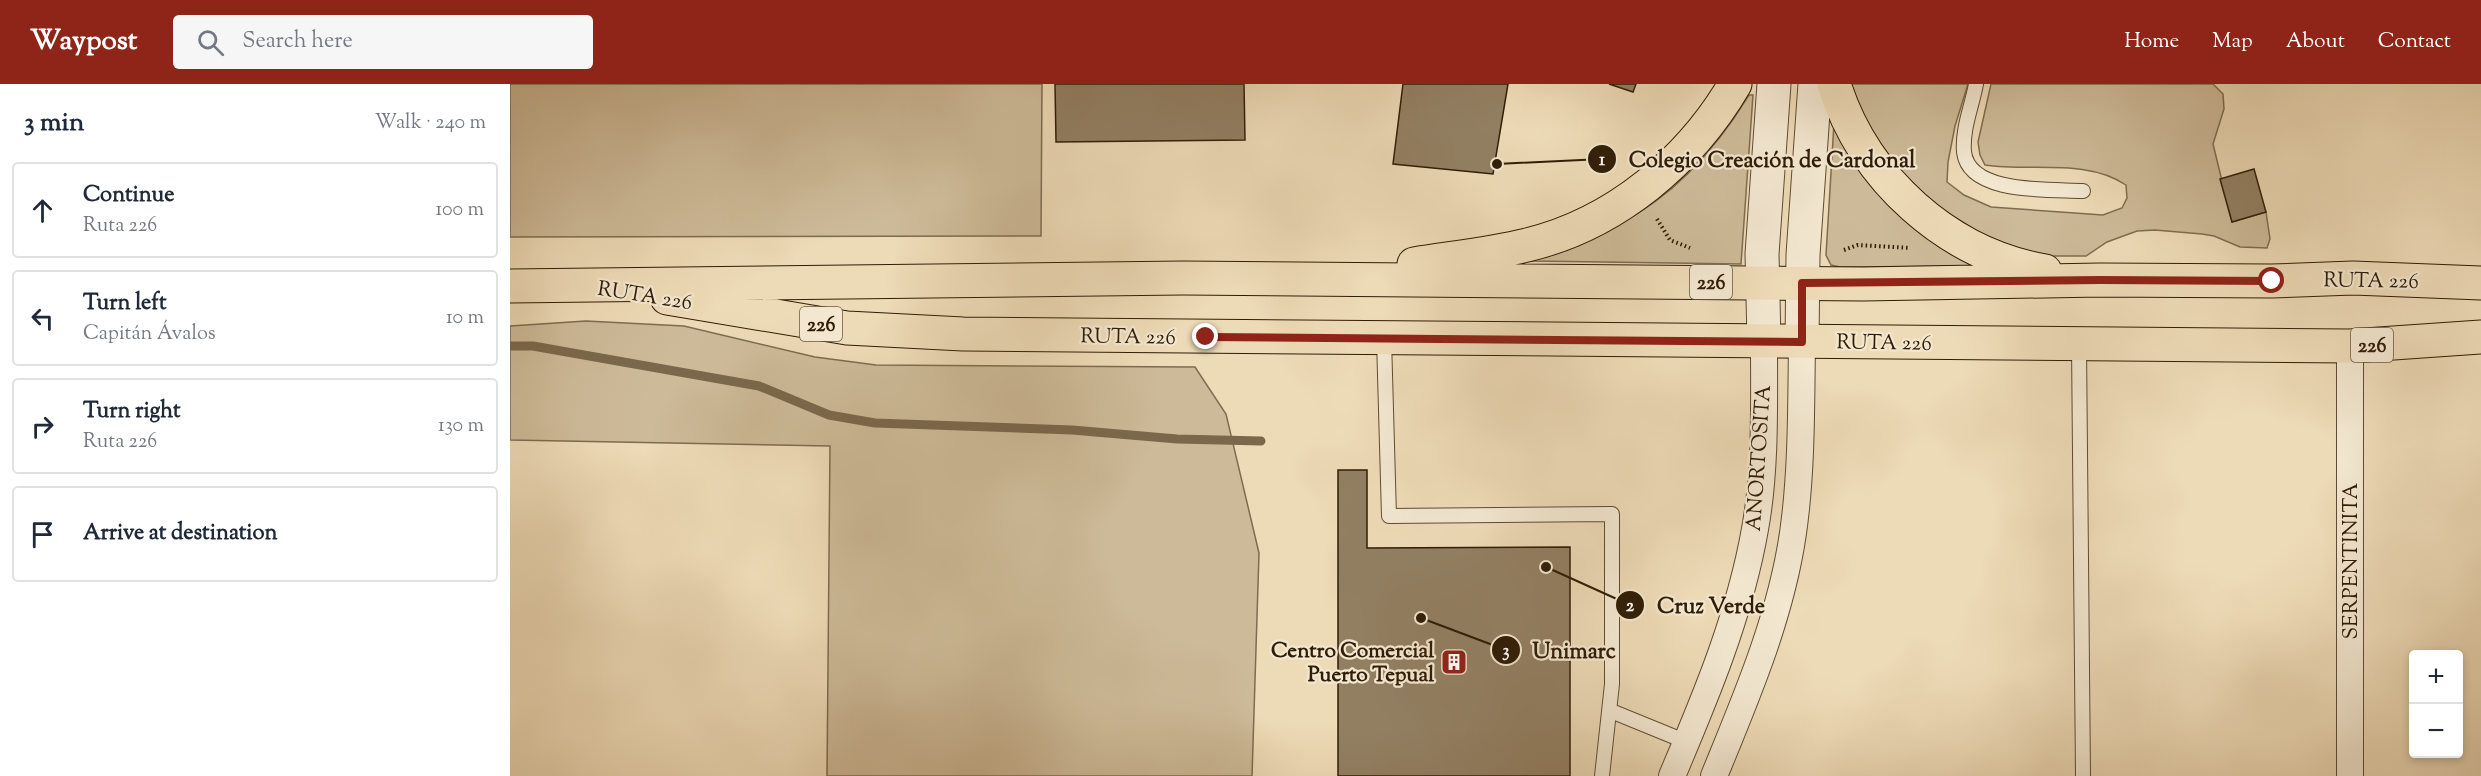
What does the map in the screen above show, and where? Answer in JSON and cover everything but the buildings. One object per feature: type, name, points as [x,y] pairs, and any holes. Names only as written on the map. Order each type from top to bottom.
[{"type":"main road","points":[[1323,279],[1528,245],[1586,223],[1640,191],[1684,154],[1721,108],[1735,84]]},
{"type":"main road","points":[[1834,84],[1852,125],[1877,168],[1908,202],[1933,224],[1971,245],[2026,268],[2100,280]]},
{"type":"main road","name":"RUTA 226","points":[[510,286],[910,280],[1323,279],[1762,268],[2100,280],[2272,281],[2353,278],[2481,283]]},
{"type":"main road","name":"RUTA 226","points":[[570,284],[847,328],[907,333],[2350,346],[2481,337]]},
{"type":"street","points":[[1764,342],[1762,268],[1774,84]]},
{"type":"street","points":[[1802,342],[1802,269],[1815,84]]},
{"type":"street","name":"ANORTOSITA","points":[[1672,776],[1726,641],[1743,586],[1756,528],[1761,460],[1764,342]]},
{"type":"street","name":"ANORTOSITA","points":[[1714,776],[1761,653],[1779,595],[1793,535],[1798,482],[1802,342]]},
{"type":"street","name":"SERPENTINITA","points":[[2350,346],[2350,776]]},
{"type":"lane","points":[[1976,84],[1964,133],[1964,155],[1972,170],[1987,181],[2006,187],[2083,191]]},
{"type":"lane","points":[[1384,339],[1389,516],[1612,514],[1611,711],[1602,776]]},
{"type":"lane","points":[[2079,344],[2083,776]]},
{"type":"lane","points":[[1611,711],[1687,742]]},
{"type":"path","points":[[1640,191],[1670,240],[1698,250]]},
{"type":"path","points":[[1841,251],[1858,245],[1911,248],[1933,224]]},
{"type":"shaded area","points":[[510,84],[1042,84],[1041,236],[510,237]]},
{"type":"shaded area","points":[[1844,84],[1968,84],[1955,126],[1948,162],[1947,182],[1964,195],[1991,207],[2103,215],[2122,208],[2127,198],[2126,185],[2094,171],[1985,165],[1980,155],[1978,142],[1991,84],[2213,84],[2223,94],[2224,109],[2213,144],[2232,222],[2266,212],[2270,239],[2267,248],[2240,247],[2214,236],[2202,234],[2155,230],[2137,231],[2107,242],[2086,256],[2045,256],[1999,245],[1899,182]]},
{"type":"shaded area","points":[[1749,95],[1753,95],[1741,264],[1532,261],[1620,223],[1659,198],[1677,184],[1709,151]]},
{"type":"shaded area","points":[[1834,123],[1984,266],[1840,267],[1831,265],[1826,255]]},
{"type":"shaded area","points":[[586,321],[684,326],[815,357],[876,365],[1195,367],[1226,414],[1259,553],[1252,776],[827,776],[830,446],[510,440],[510,326]]},
{"type":"waterway","points":[[510,346],[533,346],[759,386],[829,415],[875,423],[1072,430],[1177,439],[1261,441]]},
{"type":"place","name":"Colegio Creación de Cardonal","points":[[1497,164]]},
{"type":"place","name":"Cruz Verde","points":[[1546,567]]},
{"type":"place","name":"Unimarc","points":[[1421,618]]},
{"type":"place","name":"Centro Comercial Puerto Tepual","points":[[1454,662]]},
{"type":"route","points":[[1206,337],[1802,342],[1802,283],[2272,281]]}]
